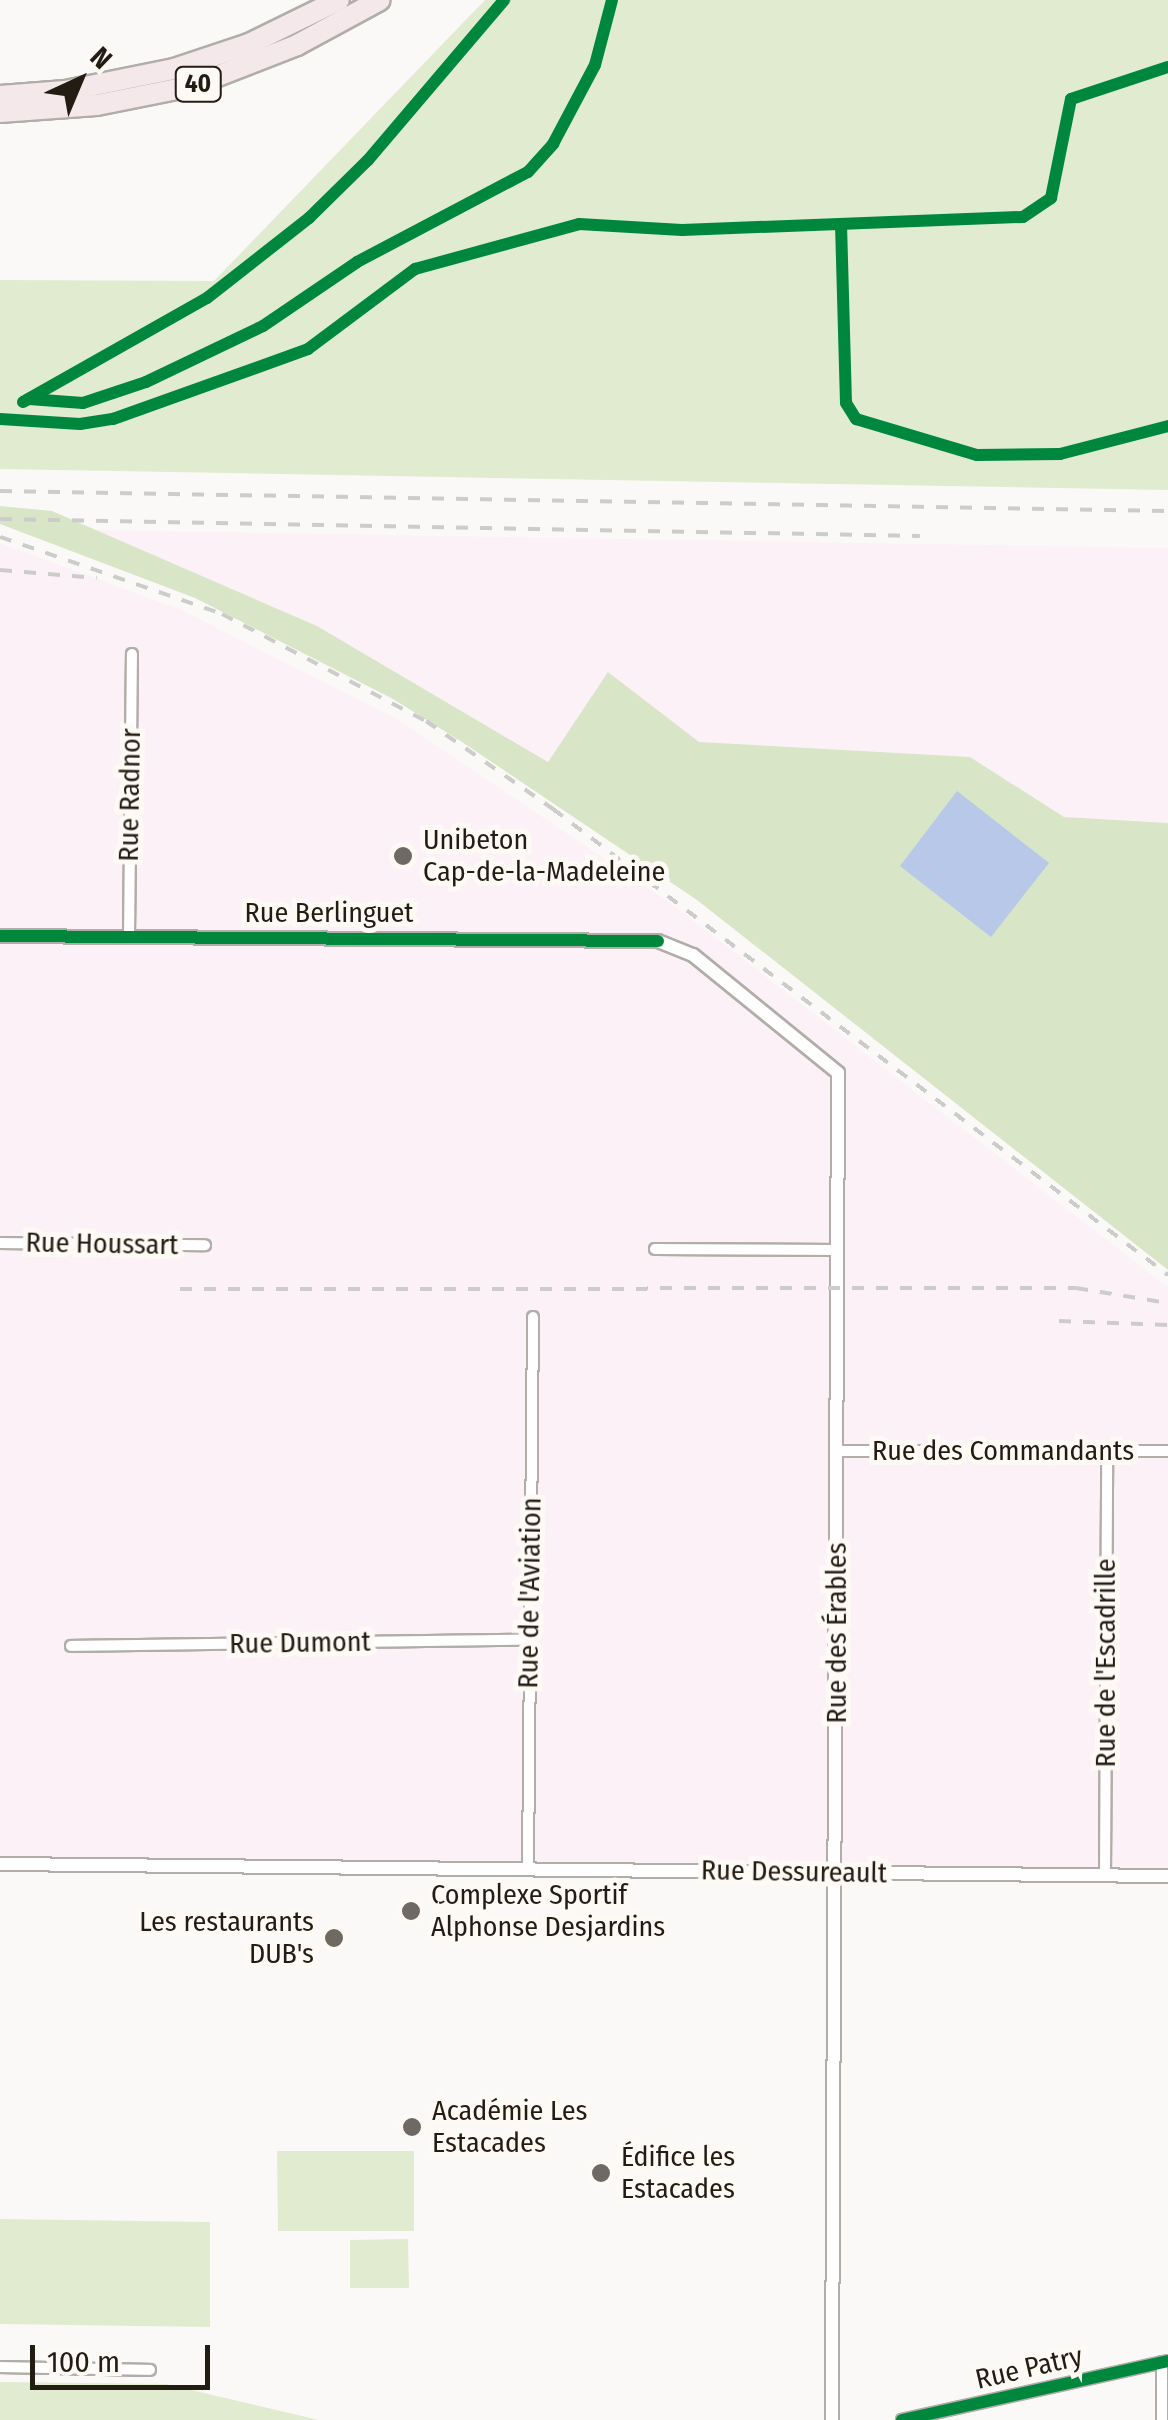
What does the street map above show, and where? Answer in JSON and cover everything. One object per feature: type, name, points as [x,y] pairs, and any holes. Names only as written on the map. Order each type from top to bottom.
[{"type":"highway","name":"40","points":[[0,96],[65,91],[219,56],[339,0]]},
{"type":"highway","name":"40","points":[[0,112],[114,103],[192,86],[284,51],[380,0]]},
{"type":"highway","points":[[0,86],[65,91]]},
{"type":"street","name":"Rue Radnor","points":[[129,937],[132,654]]},
{"type":"street","name":"Rue Berlinguet","points":[[0,936],[658,941]]},
{"type":"street","name":"Rue des Érables","points":[[658,941],[705,964],[838,1072],[832,2420]]},
{"type":"street","name":"Rue Houssart","points":[[0,1243],[204,1245]]},
{"type":"street","points":[[655,1249],[838,1250]]},
{"type":"street","name":"Rue de l'Aviation","points":[[528,1869],[533,1317]]},
{"type":"street","name":"Rue des Commandants","points":[[838,1451],[1168,1451]]},
{"type":"street","name":"Rue de l'Escadrille","points":[[1105,1875],[1107,1451]]},
{"type":"street","name":"Rue Dumont","points":[[71,1646],[529,1640]]},
{"type":"street","name":"Rue Dessureault","points":[[0,1864],[1168,1876]]},
{"type":"street","points":[[1162,2420],[1165,2362]]},
{"type":"street","name":"Rue Patry","points":[[902,2420],[959,2416],[1165,2362]]},
{"type":"street","points":[[0,2368],[150,2370]]},
{"type":"shaded area","points":[[95,530],[1168,548],[1168,823],[1064,817],[970,757],[698,742],[608,673],[548,762],[317,626]]},
{"type":"shaded area","points":[[0,543],[182,610],[397,719],[672,904],[1168,1287],[1168,1878],[0,1867]]},
{"type":"green space","points":[[485,0],[1168,0],[1168,490],[0,469],[0,280],[214,281]]},
{"type":"green space","points":[[0,506],[52,511],[317,626],[548,762],[608,672],[699,742],[970,757],[1064,817],[1168,823],[1168,1270],[697,900],[462,742],[393,699],[195,598],[0,524]]},
{"type":"green space","points":[[277,2151],[414,2151],[414,2231],[278,2231]]},
{"type":"green space","points":[[0,2219],[210,2222],[210,2327],[0,2324]]},
{"type":"green space","points":[[408,2239],[409,2288],[350,2288],[350,2240]]},
{"type":"green space","points":[[0,2382],[166,2384],[319,2420],[0,2420]]},
{"type":"water","points":[[957,791],[1049,863],[991,937],[900,866]]},
{"type":"railway","points":[[0,491],[1168,511]]},
{"type":"railway","points":[[0,519],[920,536]]},
{"type":"railway","points":[[0,537],[222,614],[426,721],[553,809],[1168,1275]]},
{"type":"railway","points":[[0,570],[97,578]]},
{"type":"railway","points":[[180,1289],[1076,1288],[1168,1303]]},
{"type":"railway","points":[[1059,1321],[1168,1325]]},
{"type":"cycle path","points":[[23,402],[207,298],[309,218],[368,160],[504,0]]},
{"type":"cycle path","points":[[29,399],[83,403],[146,382],[263,326],[357,262],[528,172],[553,144],[595,65],[612,0]]},
{"type":"cycle path","points":[[0,419],[80,424],[113,419],[308,349],[415,269],[579,224],[682,230],[1023,217],[1051,198],[1071,99],[1168,67]]},
{"type":"cycle path","points":[[841,224],[846,403],[856,419],[977,455],[1060,454],[1168,426]]},
{"type":"cycle path","points":[[0,936],[658,941]]},
{"type":"cycle path","points":[[902,2420],[1168,2361]]},
{"type":"place","name":"Unibeton Cap-de-la-Madeleine","points":[[403,856]]},
{"type":"place","name":"Complexe Sportif Alphonse Desjardins","points":[[411,1911]]},
{"type":"place","name":"Les restaurants DUB's","points":[[334,1938]]},
{"type":"place","name":"Académie Les Estacades","points":[[412,2127]]},
{"type":"place","name":"Édifice les Estacades","points":[[601,2173]]}]
